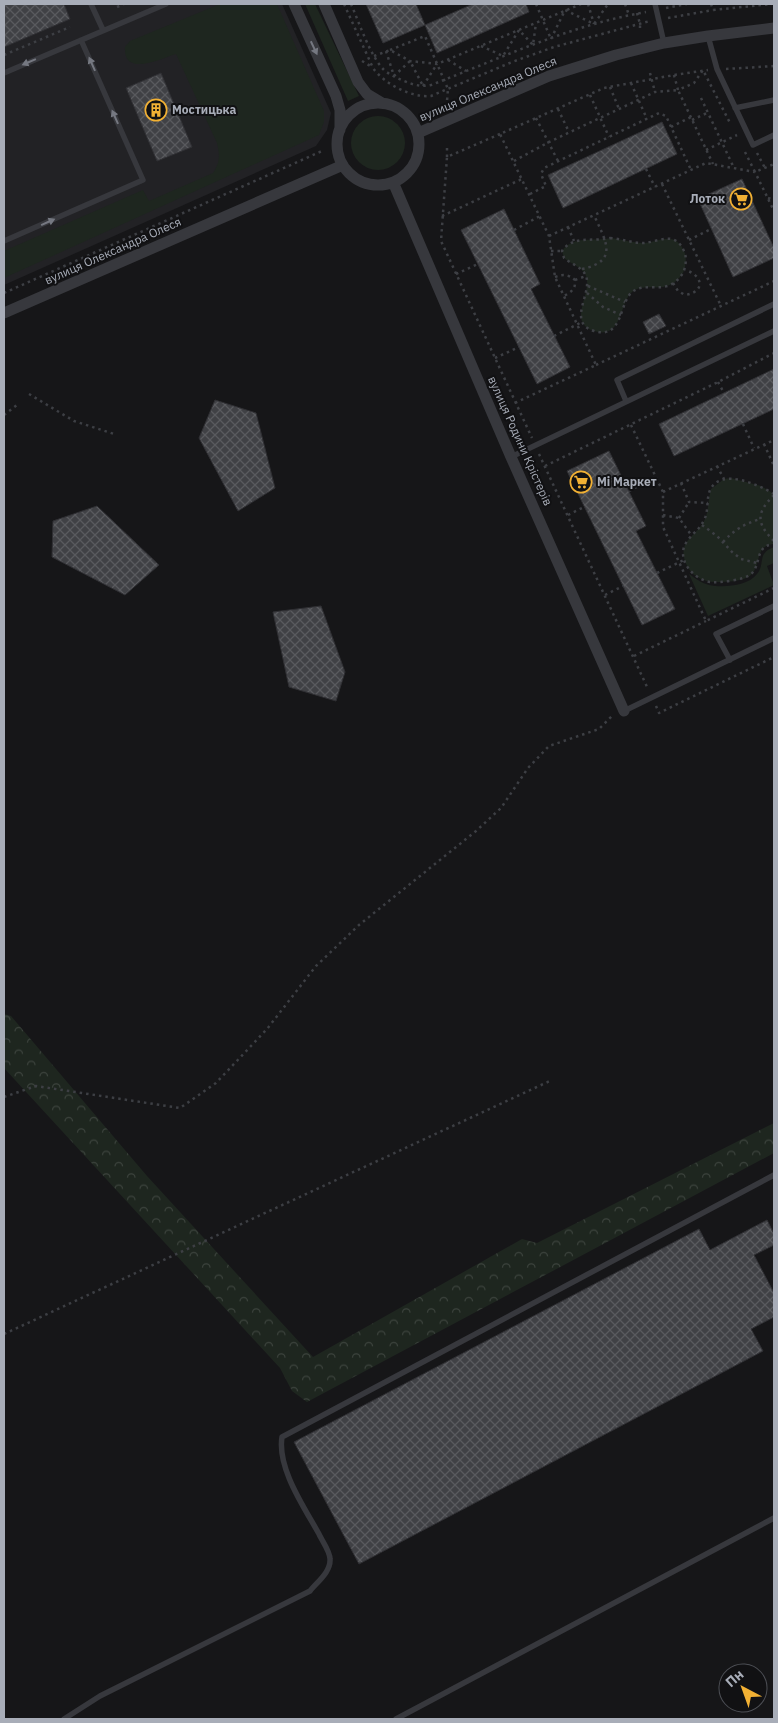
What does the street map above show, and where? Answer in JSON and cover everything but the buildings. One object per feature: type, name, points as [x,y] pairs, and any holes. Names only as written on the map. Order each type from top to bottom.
[{"type":"street","points":[[294,4],[336,96],[340,110],[340,130],[337,145],[343,165],[352,176],[369,184],[378,185],[393,182],[408,172],[416,160],[419,147],[418,133],[411,120],[403,112],[367,94],[358,82],[324,4]]},
{"type":"street","name":"вулиця Олександра Олеся","points":[[418,133],[549,76],[616,56],[664,44],[708,36],[774,28]]},
{"type":"street","points":[[340,130],[343,123],[353,112],[370,104],[382,103]]},
{"type":"street","name":"вулиця Олександра Олеся","points":[[4,313],[343,165]]},
{"type":"street","name":"вулиця Родини Крістерів","points":[[393,182],[511,457],[624,711]]},
{"type":"lane","points":[[91,4],[103,30]]},
{"type":"lane","points":[[4,73],[166,4]]},
{"type":"lane","points":[[655,7],[664,44]]},
{"type":"lane","points":[[708,36],[717,69],[753,145],[774,135]]},
{"type":"lane","points":[[4,241],[143,180],[81,40]]},
{"type":"lane","points":[[735,108],[774,100]]},
{"type":"lane","points":[[626,401],[616,380],[774,304]]},
{"type":"lane","points":[[511,457],[774,331]]},
{"type":"lane","points":[[730,660],[716,634],[774,606]]},
{"type":"lane","points":[[624,711],[774,638]]},
{"type":"lane","points":[[64,1719],[100,1696],[310,1591],[326,1572],[330,1559],[324,1544],[290,1482],[280,1447],[282,1437],[774,1175]]},
{"type":"lane","points":[[396,1719],[774,1518]]},
{"type":"path","points":[[117,7],[124,4]]},
{"type":"path","points":[[344,4],[373,68],[380,77],[386,82],[418,96],[431,96],[554,47],[640,24],[713,10],[772,4]]},
{"type":"path","points":[[351,4],[374,56],[385,70],[414,85],[423,86],[444,80],[533,45],[594,24],[655,7],[687,4]]},
{"type":"path","points":[[536,4],[551,39]]},
{"type":"path","points":[[390,50],[410,60],[437,64],[581,4]]},
{"type":"path","points":[[588,4],[594,24]]},
{"type":"path","points":[[594,24],[608,4]]},
{"type":"path","points":[[625,4],[629,15]]},
{"type":"path","points":[[711,4],[713,10]]},
{"type":"path","points":[[565,10],[594,24]]},
{"type":"path","points":[[551,39],[565,10]]},
{"type":"path","points":[[637,13],[640,32]]},
{"type":"path","points":[[533,45],[537,22]]},
{"type":"path","points":[[4,55],[70,27]]},
{"type":"path","points":[[519,30],[533,45]]},
{"type":"path","points":[[504,56],[519,30]]},
{"type":"path","points":[[374,56],[424,36],[448,89],[447,101]]},
{"type":"path","points":[[481,46],[504,56]]},
{"type":"path","points":[[386,51],[394,76]]},
{"type":"path","points":[[448,59],[466,71]]},
{"type":"path","points":[[394,76],[410,60]]},
{"type":"path","points":[[410,60],[423,86]]},
{"type":"path","points":[[423,86],[437,64]]},
{"type":"path","points":[[447,157],[610,87],[703,70],[774,66]]},
{"type":"path","points":[[514,162],[569,132],[655,92],[678,90],[694,83],[703,70]]},
{"type":"path","points":[[650,73],[655,92]]},
{"type":"path","points":[[674,75],[678,90],[713,164]]},
{"type":"path","points":[[631,83],[646,119]]},
{"type":"path","points":[[610,87],[619,109]]},
{"type":"path","points":[[590,94],[609,136]]},
{"type":"path","points":[[701,98],[734,168]]},
{"type":"path","points":[[558,108],[569,132]]},
{"type":"path","points":[[529,194],[546,186],[541,174],[544,168],[660,113],[666,116],[691,170]]},
{"type":"path","points":[[671,127],[707,113]]},
{"type":"path","points":[[536,118],[558,161]]},
{"type":"path","points":[[500,134],[549,236],[555,277],[596,365]]},
{"type":"path","points":[[706,150],[736,135]]},
{"type":"path","points":[[753,145],[765,168]]},
{"type":"path","points":[[447,146],[441,241],[659,713],[774,657]]},
{"type":"path","points":[[4,293],[322,151]]},
{"type":"path","points":[[549,236],[706,163],[755,172],[774,164]]},
{"type":"path","points":[[646,169],[655,187]]},
{"type":"path","points":[[755,172],[774,211]]},
{"type":"path","points":[[442,216],[522,179]]},
{"type":"path","points":[[662,184],[721,306]]},
{"type":"path","points":[[768,198],[774,200]]},
{"type":"path","points":[[582,269],[591,268],[600,262],[606,255],[608,248],[594,215]]},
{"type":"path","points":[[514,230],[540,216]]},
{"type":"path","points":[[568,227],[574,241]]},
{"type":"path","points":[[689,240],[711,229]]},
{"type":"path","points":[[668,238],[677,242],[684,249],[686,259],[684,270],[673,283],[667,286],[633,291],[614,328],[604,332],[594,331],[582,322],[581,309],[588,286],[586,276],[582,269],[564,258],[562,251],[566,245],[574,241],[605,240],[619,239],[645,243],[668,238]]},
{"type":"path","points":[[551,251],[562,251]]},
{"type":"path","points":[[456,274],[478,264]]},
{"type":"path","points":[[673,283],[678,291],[685,295],[693,294],[698,289],[699,280],[693,272],[684,270]]},
{"type":"path","points":[[555,277],[563,274],[570,275],[575,280],[575,286],[572,291],[564,296]]},
{"type":"path","points":[[575,280],[586,276]]},
{"type":"path","points":[[699,280],[706,276]]},
{"type":"path","points":[[515,403],[774,281]]},
{"type":"path","points":[[588,286],[626,302]]},
{"type":"path","points":[[586,293],[603,307],[621,315]]},
{"type":"path","points":[[554,336],[582,322]]},
{"type":"path","points":[[495,358],[519,347]]},
{"type":"path","points":[[545,466],[774,353]]},
{"type":"path","points":[[718,382],[724,393]]},
{"type":"path","points":[[30,394],[74,421],[114,434]]},
{"type":"path","points":[[4,415],[17,405]]},
{"type":"path","points":[[742,424],[754,448]]},
{"type":"path","points":[[631,425],[663,492],[663,527],[682,561],[706,621]]},
{"type":"path","points":[[663,492],[774,440]]},
{"type":"path","points":[[764,444],[774,466]]},
{"type":"path","points":[[717,466],[724,479]]},
{"type":"path","points":[[628,491],[656,477]]},
{"type":"path","points":[[731,478],[761,486],[774,495],[764,505],[760,519],[764,531],[774,542],[763,548],[751,575],[732,581],[711,582],[697,577],[689,570],[682,561],[685,547],[687,541],[702,525],[706,516],[710,489],[724,479],[731,478]]},
{"type":"path","points":[[681,483],[689,502]]},
{"type":"path","points":[[689,502],[708,504]]},
{"type":"path","points":[[679,518],[689,502]]},
{"type":"path","points":[[568,515],[584,506]]},
{"type":"path","points":[[663,515],[679,518],[692,536]]},
{"type":"path","points":[[723,542],[735,530],[746,523],[760,519]]},
{"type":"path","points":[[702,525],[741,559],[756,563]]},
{"type":"path","points":[[657,573],[682,561]]},
{"type":"path","points":[[606,595],[623,586]]},
{"type":"path","points":[[633,656],[774,588]]},
{"type":"path","points":[[4,1097],[36,1086],[180,1108],[216,1083],[268,1029],[316,966],[359,925],[476,831],[501,808],[528,768],[549,746],[599,729],[612,715],[624,711]]},
{"type":"path","points":[[4,1334],[552,1080]]},
{"type":"shaded area","points":[[4,4],[282,4],[331,113],[327,130],[316,146],[4,285]]},
{"type":"green space","points":[[220,4],[277,4],[324,111],[324,122],[319,135],[4,278],[4,251],[143,190],[149,201],[213,173],[219,159],[217,143],[176,54],[153,62],[137,64],[130,62],[126,56],[125,47],[130,41]]},
{"type":"green space","points":[[305,4],[315,4],[359,96],[348,101]]},
{"type":"green space","points":[[373,116],[383,116],[393,120],[401,128],[405,143],[401,158],[393,166],[383,170],[373,170],[363,166],[355,158],[351,148],[351,138],[355,128],[363,120]]},
{"type":"green space","points":[[610,238],[644,243],[671,239],[680,245],[685,253],[686,262],[683,273],[677,281],[664,287],[644,287],[632,292],[615,326],[603,332],[594,331],[586,327],[582,321],[582,306],[587,289],[585,274],[564,258],[562,251],[567,246],[578,241]]},
{"type":"green space","points":[[731,478],[761,486],[774,494],[774,544],[764,548],[754,571],[748,577],[718,582],[702,580],[693,574],[685,562],[684,547],[705,519],[711,489],[724,479]]},
{"type":"green space","points":[[774,547],[774,563],[767,566],[774,585],[708,616],[689,574],[709,585],[728,586],[742,584],[757,574],[760,570],[763,556]]},
{"type":"green space","points":[[4,1014],[11,1016],[147,1176],[313,1357],[522,1239],[537,1243],[774,1123],[774,1153],[307,1402],[292,1391],[280,1368],[4,1068]]},
{"type":"place","name":"Мостицька","points":[[156,110]]},
{"type":"place","name":"Лоток","points":[[741,199]]},
{"type":"place","name":"Мі Маркет","points":[[581,482]]}]
